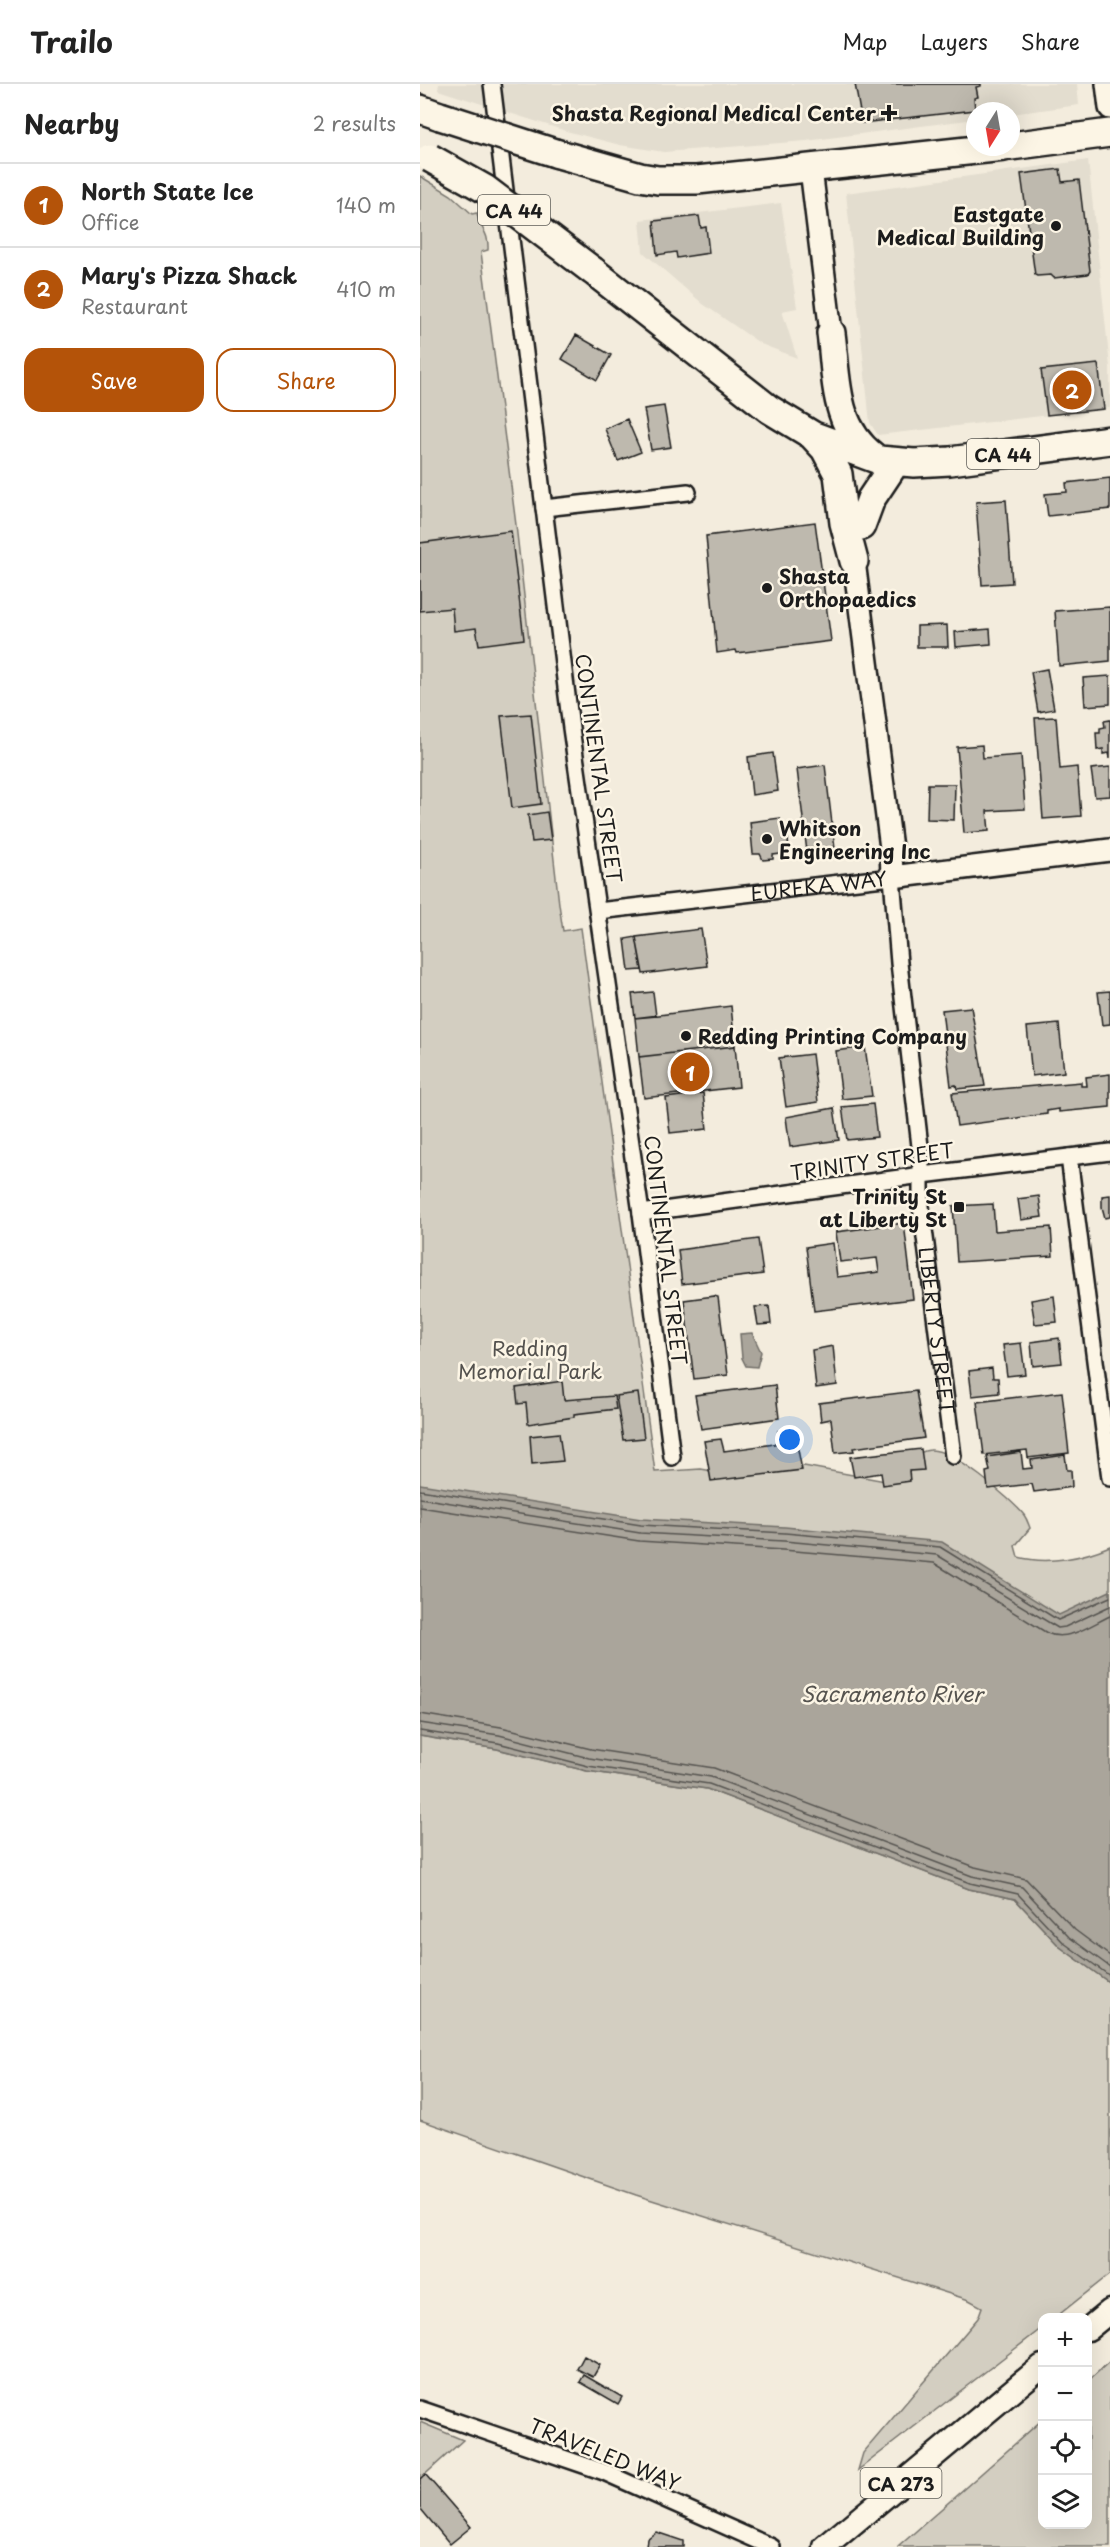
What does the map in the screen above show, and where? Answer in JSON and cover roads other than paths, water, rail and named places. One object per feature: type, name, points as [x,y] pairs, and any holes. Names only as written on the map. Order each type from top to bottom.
[{"type":"highway","points":[[430,113],[621,173],[658,180],[697,180],[966,151]]},
{"type":"highway","points":[[1020,145],[1110,133]]},
{"type":"highway","name":"CA 44","points":[[425,156],[485,189],[769,409],[835,446],[887,461],[950,461],[1110,440]]},
{"type":"highway","points":[[831,333],[844,420],[857,444],[887,461],[861,526]]},
{"type":"highway","points":[[812,435],[830,456],[838,474],[844,523],[854,561]]},
{"type":"main road","points":[[1092,2326],[1110,2311]]},
{"type":"main road","name":"CA 273","points":[[825,2547],[1041,2367]]},
{"type":"street","name":"CONTINENTAL STREET","points":[[492,84],[571,728],[641,1213],[672,1457]]},
{"type":"street","points":[[1107,84],[1110,108]]},
{"type":"street","points":[[811,169],[831,333]]},
{"type":"street","points":[[544,508],[688,492]]},
{"type":"street","name":"LIBERTY STREET","points":[[861,526],[854,561],[891,848],[922,1175],[921,1206],[953,1456]]},
{"type":"street","name":"EUREKA WAY","points":[[598,911],[1110,850]]},
{"type":"street","name":"TRINITY STREET","points":[[641,1213],[1110,1152]]},
{"type":"street","points":[[1069,1157],[1110,1478]]},
{"type":"street","name":"TRAVELED WAY","points":[[420,2409],[604,2472],[772,2547]]},
{"type":"water","points":[[752,1333],[761,1352],[757,1367],[746,1366],[742,1358],[740,1334]]},
{"type":"water","name":"Sacramento River","points":[[420,1484],[641,1519],[785,1527],[942,1542],[1059,1615],[1110,1591],[1110,1983],[1060,1947],[1015,1899],[969,1889],[707,1789],[587,1771],[497,1749],[420,1736]]},
{"type":"place","name":"Shasta Regional Medical Center","points":[[889,113]]},
{"type":"place","name":"Eastgate Medical Building","points":[[1056,226]]},
{"type":"place","name":"Mary's Pizza Shack","points":[[1072,390]]},
{"type":"place","name":"Shasta Orthopaedics","points":[[767,588]]},
{"type":"place","name":"Whitson Engineering Inc","points":[[767,839]]},
{"type":"place","name":"Redding Printing Company","points":[[686,1036]]},
{"type":"place","name":"North State Ice","points":[[690,1072]]},
{"type":"place","name":"Trinity St at Liberty St","points":[[959,1207]]},
{"type":"park label","name":"Redding Memorial Park","points":[[530,1360]]}]
